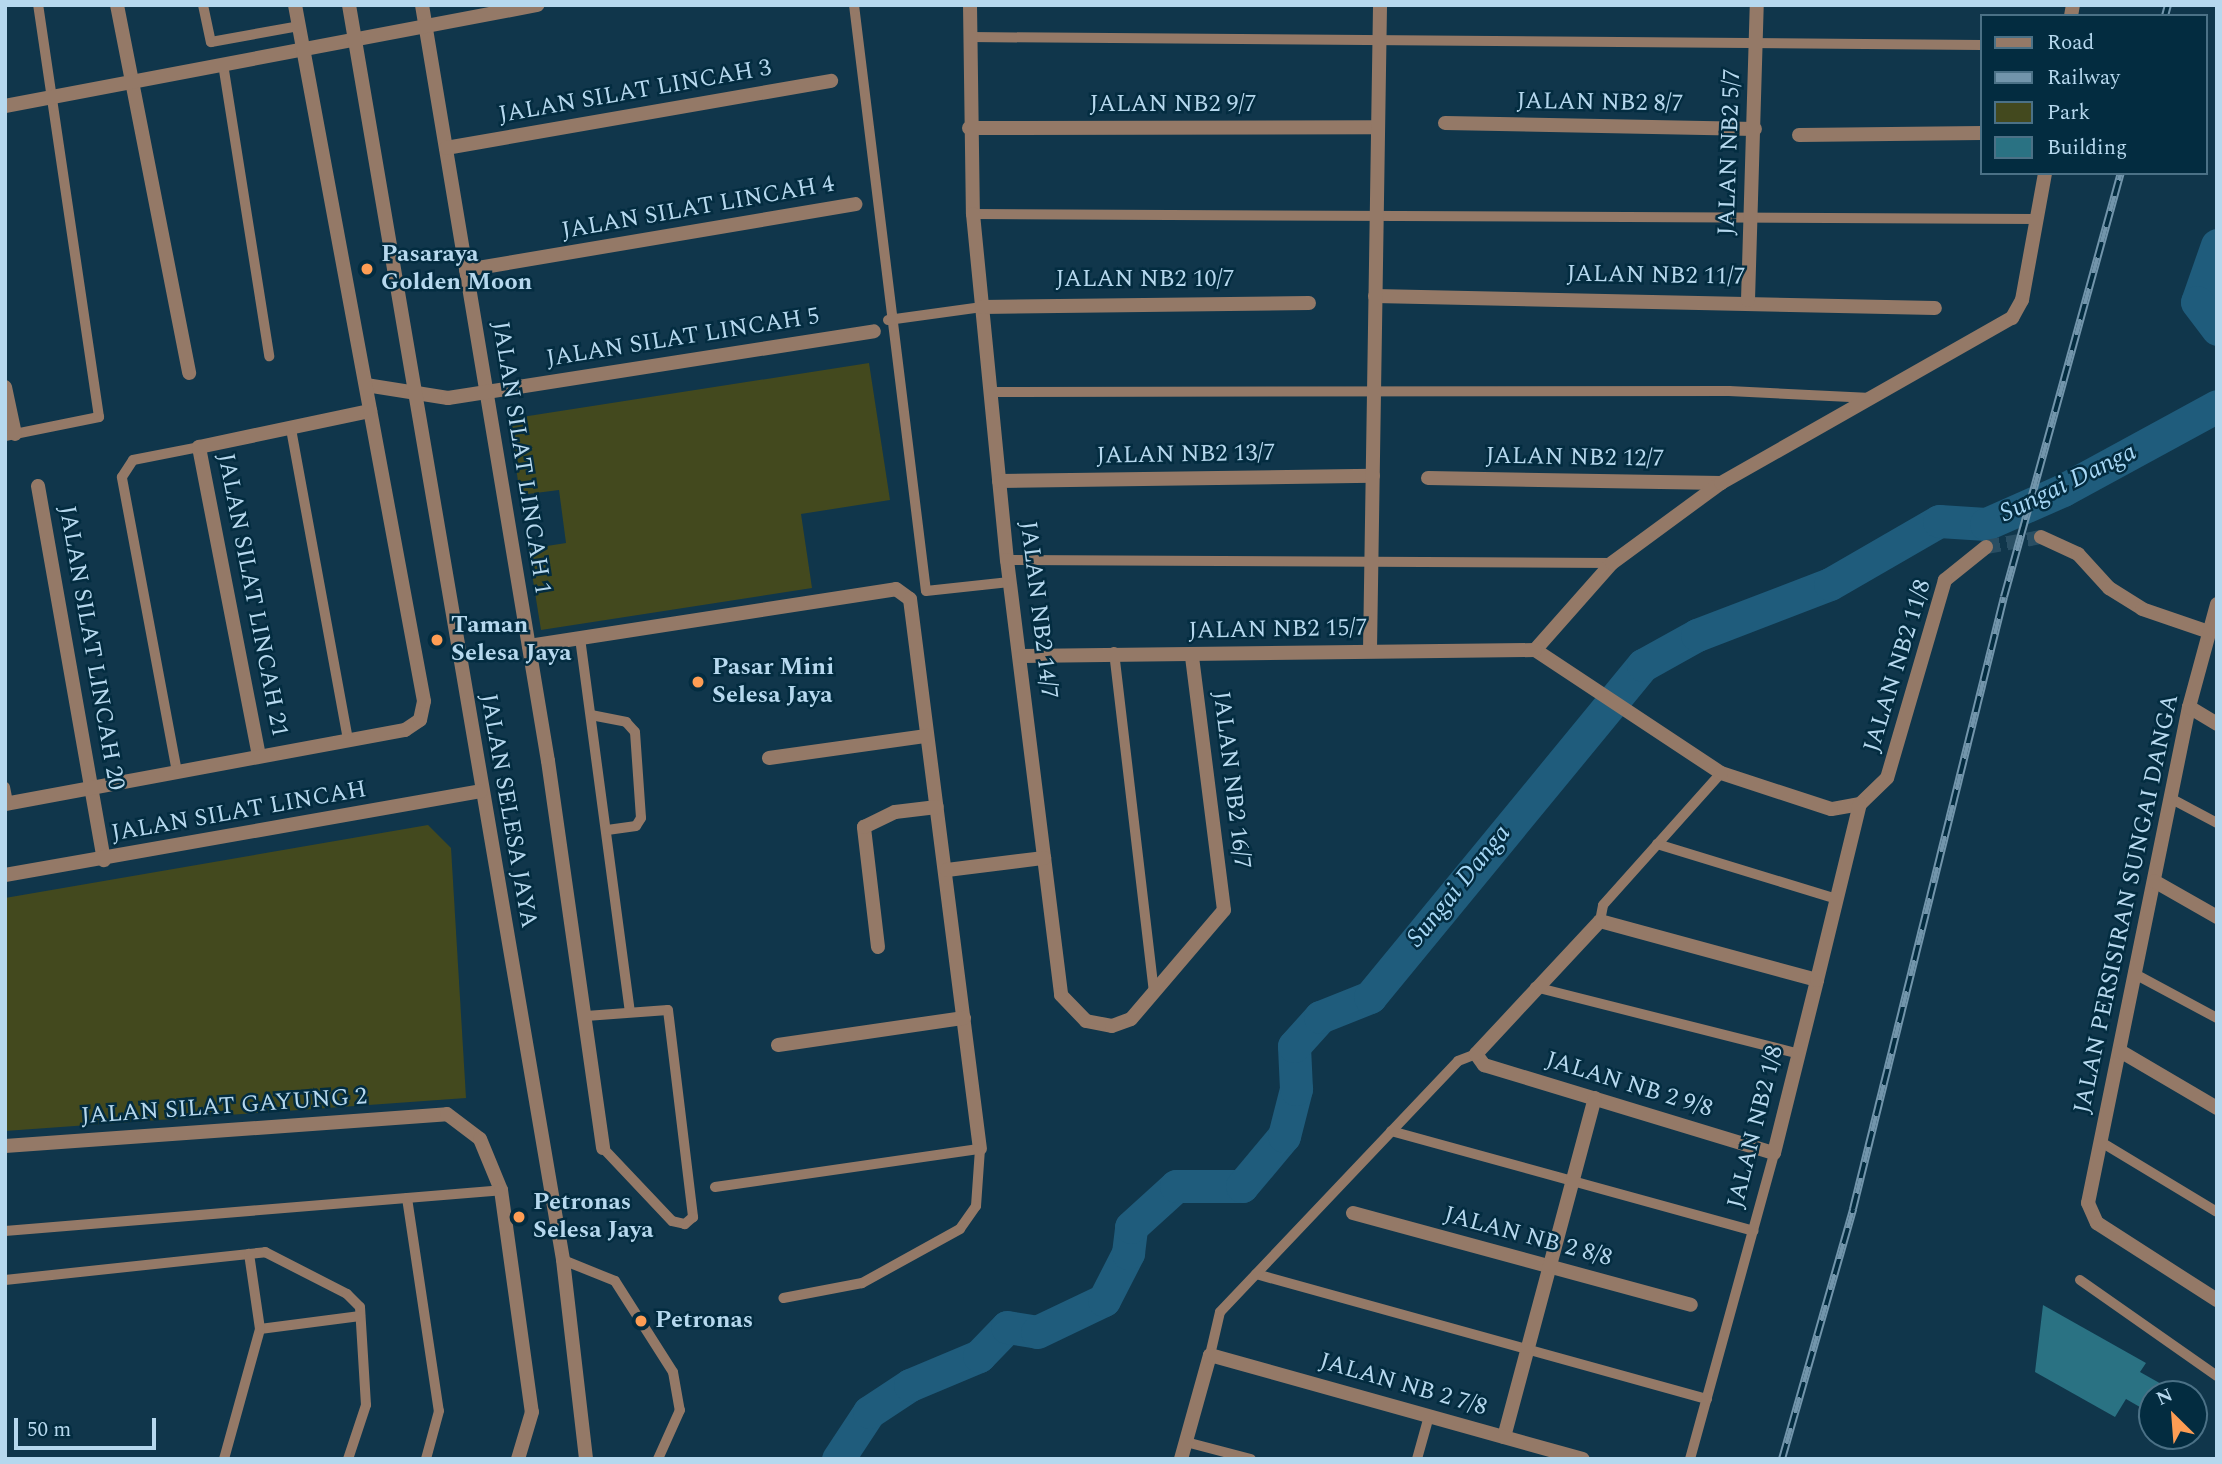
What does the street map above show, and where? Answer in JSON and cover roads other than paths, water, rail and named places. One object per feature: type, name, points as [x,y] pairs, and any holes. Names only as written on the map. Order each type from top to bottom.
[{"type":"street","points":[[117,5],[129,82],[189,373]]},
{"type":"street","points":[[7,804],[405,730],[420,720],[424,701],[295,5]]},
{"type":"street","name":"JALAN SELESA JAYA","points":[[349,5],[418,390],[481,791],[563,1260],[586,1459]]},
{"type":"street","name":"JALAN SILAT LINCAH 1","points":[[422,5],[529,646],[586,1016],[603,1148]]},
{"type":"street","points":[[5,106],[537,5]]},
{"type":"street","name":"JALAN NB2 14/7","points":[[970,5],[968,128],[973,214],[1007,560],[1022,656],[1061,995],[1072,1010],[1112,1026],[1131,1019],[1224,911]]},
{"type":"street","points":[[1370,650],[1380,5]]},
{"type":"street","name":"JALAN NB2 5/7","points":[[1748,300],[1757,5]]},
{"type":"street","name":"JALAN SILAT LINCAH 3","points":[[446,148],[831,81]]},
{"type":"street","name":"JALAN NB2 8/7","points":[[1445,123],[1755,129]]},
{"type":"street","name":"JALAN NB2 9/7","points":[[968,128],[1378,127]]},
{"type":"street","points":[[1799,135],[1980,133]]},
{"type":"street","points":[[1860,804],[1831,809],[1721,773],[1535,650],[1612,563],[1721,483],[2012,318],[2022,300],[2045,175]]},
{"type":"street","name":"JALAN SILAT LINCAH 4","points":[[466,270],[855,204]]},
{"type":"street","name":"JALAN NB2 11/7","points":[[1375,296],[1748,300],[1935,308]]},
{"type":"street","name":"JALAN NB2 10/7","points":[[982,307],[1309,303]]},
{"type":"street","name":"JALAN SILAT LINCAH 5","points":[[366,385],[418,390],[448,398],[874,331]]},
{"type":"street","points":[[5,387],[10,435]]},
{"type":"street","name":"JALAN SILAT LINCAH 21","points":[[259,756],[199,447],[370,411]]},
{"type":"street","name":"JALAN NB2 13/7","points":[[999,481],[1373,476]]},
{"type":"street","name":"JALAN NB2 12/7","points":[[1428,478],[1721,483]]},
{"type":"street","name":"JALAN SILAT LINCAH 20","points":[[38,486],[94,789],[104,860]]},
{"type":"street","points":[[2041,537],[2078,554],[2109,588],[2142,609],[2213,634]]},
{"type":"street","name":"JALAN NB2 11/8","points":[[1860,804],[1887,778],[1945,580],[1986,547]]},
{"type":"street","points":[[529,646],[896,589],[910,599],[981,1149]]},
{"type":"street","name":"JALAN PERSISIRAN SUNGAI DANGA","points":[[2217,604],[2213,634],[2189,707],[2133,972],[2090,1216],[2217,1300]]},
{"type":"street","name":"JALAN NB2 15/7","points":[[1022,656],[1114,652],[1192,656],[1370,650],[1535,650]]},
{"type":"street","name":"JALAN NB2 16/7","points":[[1192,656],[1224,911]]},
{"type":"street","points":[[2189,707],[2217,724]]},
{"type":"street","points":[[769,758],[926,736]]},
{"type":"street","name":"JALAN SILAT LINCAH","points":[[5,875],[104,860],[481,791]]},
{"type":"street","name":"JALAN NB2 1/8","points":[[1774,1153],[1860,804]]},
{"type":"street","points":[[878,947],[864,827],[895,812],[937,807]]},
{"type":"street","points":[[947,870],[1044,858]]},
{"type":"street","points":[[2154,881],[2217,917]]},
{"type":"street","points":[[1476,1054],[1534,987],[1600,920],[1817,980]]},
{"type":"street","points":[[778,1045],[964,1018]]},
{"type":"street","points":[[2120,1051],[2217,1108]]},
{"type":"street","name":"JALAN NB 2 9/8","points":[[1476,1054],[1484,1065],[1774,1153]]},
{"type":"street","points":[[1504,1437],[1595,1098]]},
{"type":"street","name":"JALAN SILAT GAYUNG 2","points":[[5,1146],[447,1114],[480,1139],[501,1190]]},
{"type":"street","points":[[501,1190],[532,1412],[518,1459]]},
{"type":"street","name":"JALAN NB 2 8/8","points":[[1353,1213],[1690,1305]]},
{"type":"street","points":[[1181,1459],[1210,1355]]},
{"type":"street","name":"JALAN NB 2 7/8","points":[[1210,1355],[1583,1459]]},
{"type":"lane","points":[[10,435],[99,418],[38,5]]},
{"type":"lane","points":[[203,5],[211,42],[299,26]]},
{"type":"lane","points":[[855,5],[888,320],[926,591],[1010,582]]},
{"type":"lane","points":[[970,37],[1379,41],[1757,40],[1980,45]]},
{"type":"lane","points":[[223,64],[270,356]]},
{"type":"lane","points":[[973,214],[1377,213],[2036,219]]},
{"type":"lane","points":[[888,320],[982,307]]},
{"type":"lane","points":[[990,392],[1729,391],[1872,398]]},
{"type":"lane","points":[[291,429],[348,741]]},
{"type":"lane","points":[[177,772],[122,477],[133,460],[199,447]]},
{"type":"lane","points":[[1007,560],[1371,558],[1612,563]]},
{"type":"lane","points":[[580,638],[630,1010]]},
{"type":"lane","points":[[1114,652],[1154,994]]},
{"type":"lane","points":[[591,715],[626,722],[635,732],[641,818],[636,826],[607,830]]},
{"type":"lane","points":[[1600,920],[1603,905],[1721,773]]},
{"type":"lane","points":[[5,787],[7,804]]},
{"type":"lane","points":[[2170,798],[2217,823]]},
{"type":"lane","points":[[1657,845],[1836,899]]},
{"type":"lane","points":[[2133,972],[2217,1018]]},
{"type":"lane","points":[[1534,987],[1798,1054]]},
{"type":"lane","points":[[586,1016],[661,1007],[671,1016],[693,1217],[685,1224],[672,1221],[603,1148]]},
{"type":"lane","points":[[1210,1355],[1220,1312],[1458,1061],[1476,1054]]},
{"type":"lane","points":[[1391,1131],[1753,1231]]},
{"type":"lane","points":[[2101,1142],[2217,1212]]},
{"type":"lane","points":[[715,1187],[981,1149],[976,1206],[960,1229],[862,1283],[783,1298]]},
{"type":"lane","name":"JALAN NB2 1/8","points":[[1690,1459],[1774,1153]]},
{"type":"lane","points":[[5,1231],[501,1190]]},
{"type":"lane","points":[[407,1198],[439,1411],[426,1459]]},
{"type":"lane","points":[[5,1280],[265,1252],[347,1294],[360,1316],[366,1405],[348,1459]]},
{"type":"lane","points":[[224,1459],[260,1329],[249,1254]]},
{"type":"lane","points":[[563,1260],[615,1281],[673,1371],[680,1410],[658,1459]]},
{"type":"lane","points":[[1256,1273],[1707,1399]]},
{"type":"lane","points":[[2080,1280],[2217,1376]]},
{"type":"lane","points":[[260,1329],[360,1316]]},
{"type":"lane","points":[[1416,1459],[1429,1416]]},
{"type":"lane","points":[[1186,1442],[1251,1459]]},
{"type":"waterway","name":"Sungai Danga","points":[[2217,245],[2197,302],[2217,329]]},
{"type":"waterway","name":"Sungai Danga","points":[[838,1459],[869,1412],[910,1385],[979,1356],[1007,1327],[1037,1332],[1104,1300],[1128,1253],[1131,1227],[1176,1186],[1242,1186],[1284,1136],[1296,1089],[1294,1046],[1320,1017],[1370,997],[1643,665],[1697,635],[1830,584],[1939,521],[1986,524],[2063,490],[2217,406]]},
{"type":"tunnel","points":[[1986,547],[2041,537]]},
{"type":"railway","points":[[2166,14],[2168,5]]},
{"type":"railway","points":[[1782,1459],[1853,1209],[2004,597],[2120,175]]},
{"type":"place","name":"Pasaraya Golden Moon","points":[[367,269]]},
{"type":"place","name":"Taman Selesa Jaya","points":[[437,640]]},
{"type":"place","name":"Pasar Mini Selesa Jaya","points":[[698,682]]},
{"type":"place","name":"Petronas Selesa Jaya","points":[[519,1217]]},
{"type":"place","name":"Petronas","points":[[641,1321]]}]
